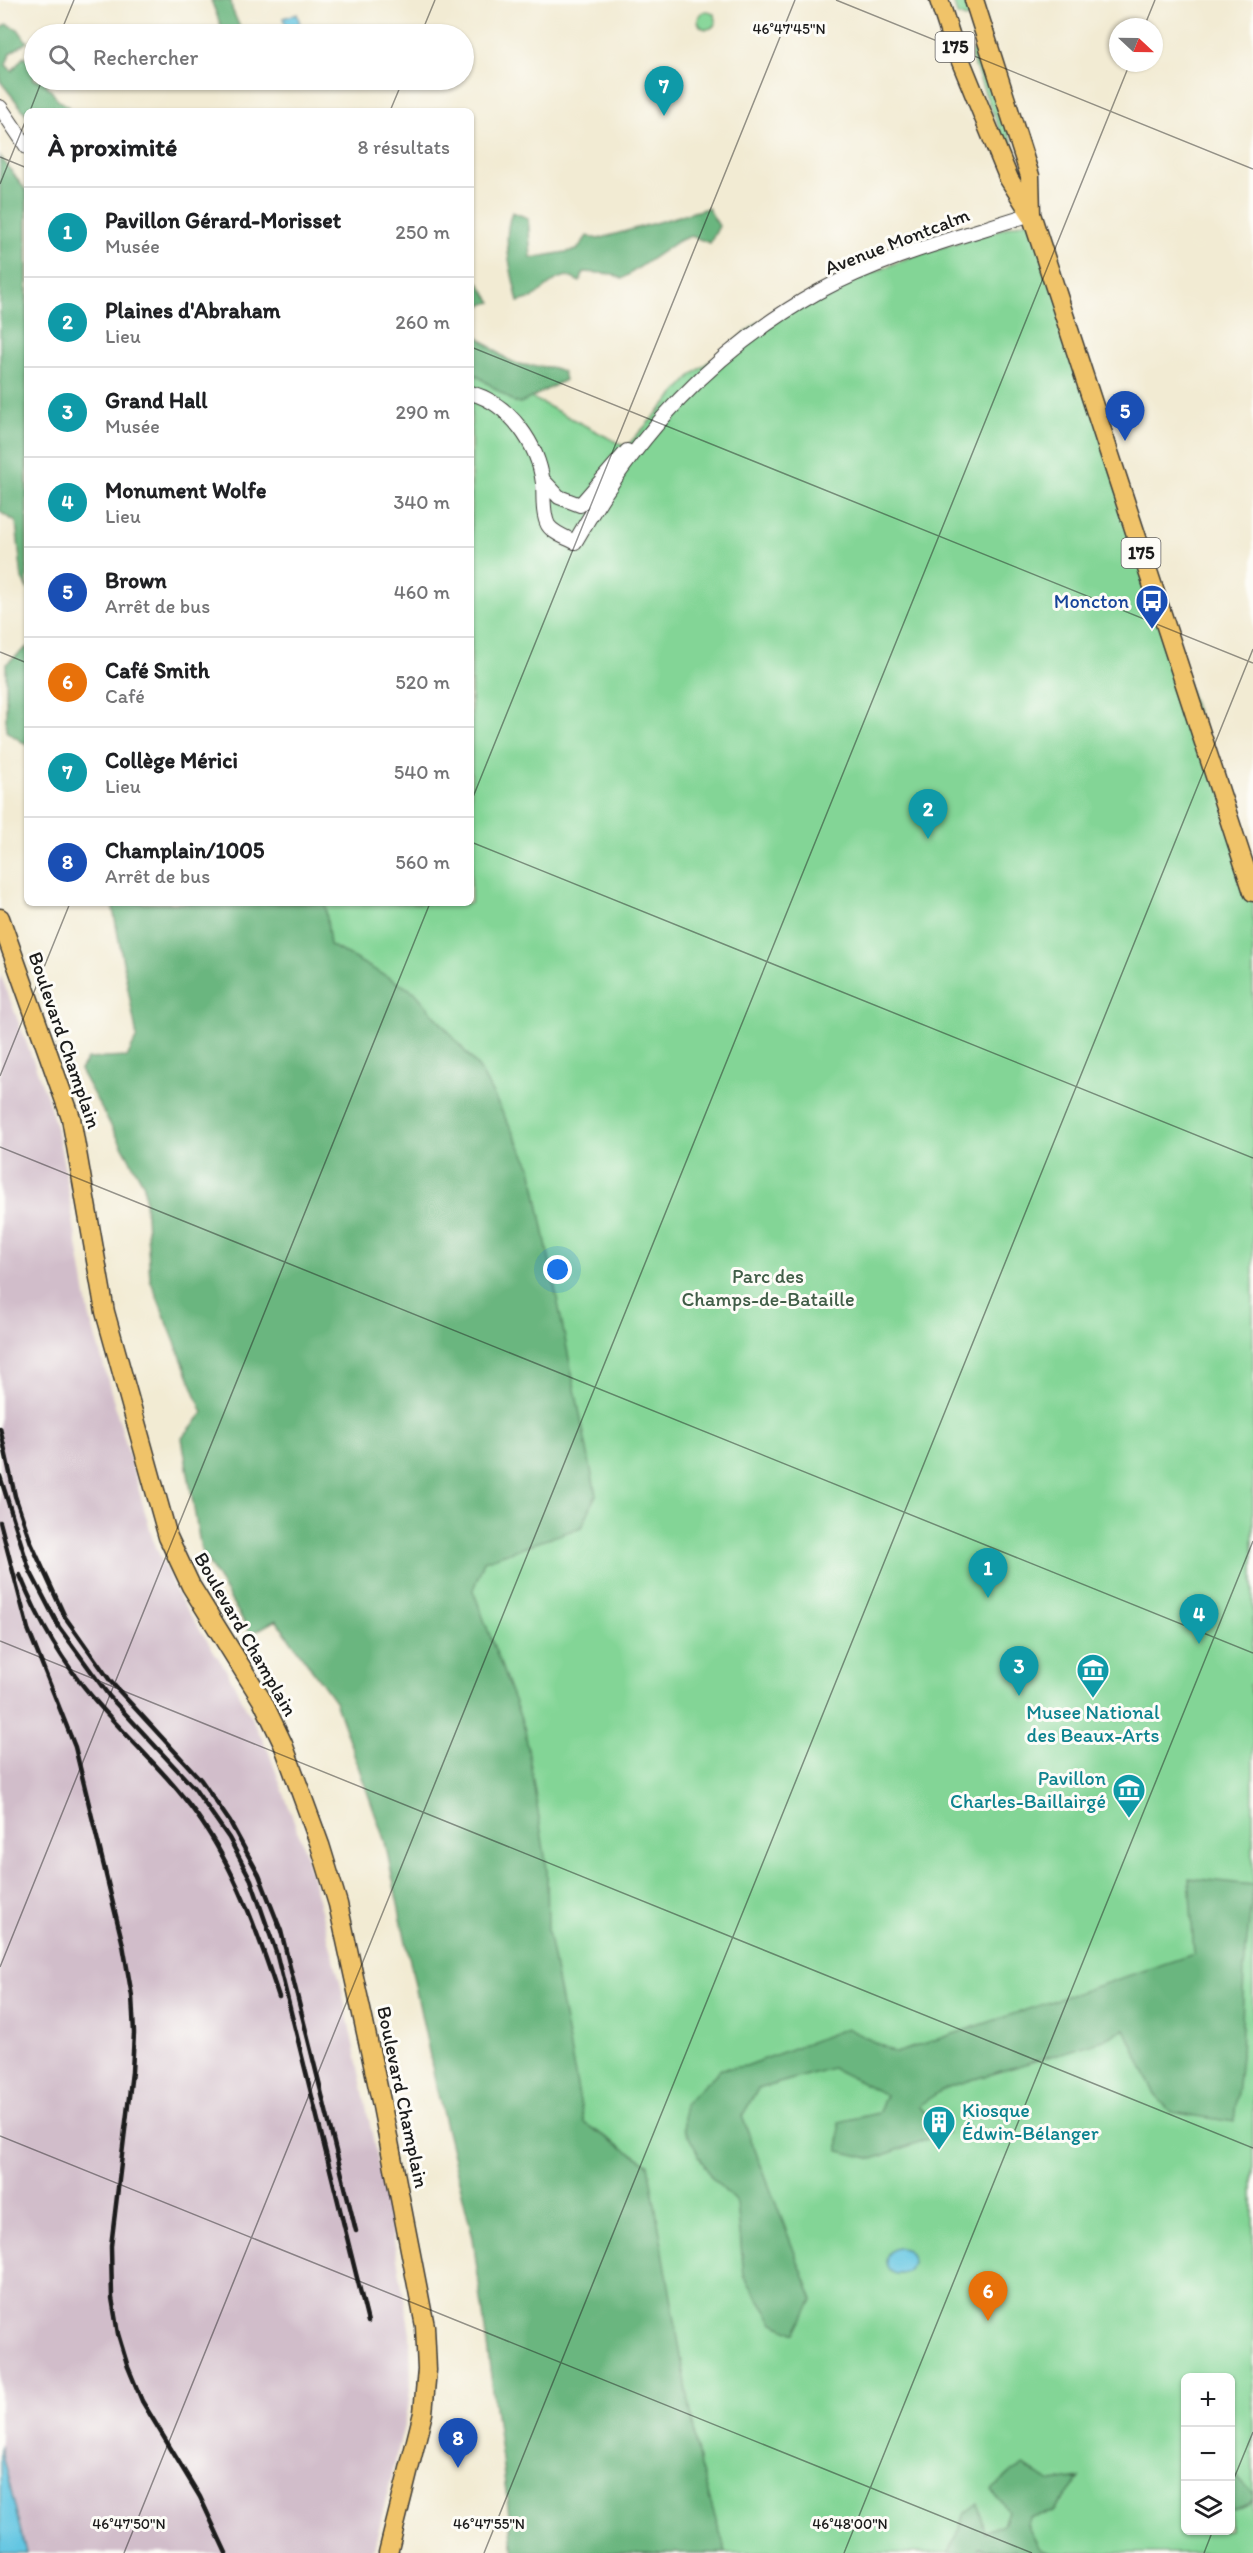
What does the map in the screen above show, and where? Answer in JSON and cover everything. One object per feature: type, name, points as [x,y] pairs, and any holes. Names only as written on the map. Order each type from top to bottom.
[{"type":"main road","name":"175","points":[[939,0],[951,37],[1009,179],[1031,214],[1253,892]]},
{"type":"main road","name":"175","points":[[974,0],[1030,176],[1031,214]]},
{"type":"main road","name":"Boulevard Champlain","points":[[0,918],[70,1118],[77,1144],[96,1274],[168,1537],[190,1586],[263,1702],[283,1744],[320,1845],[338,1904],[408,2236],[427,2349],[423,2413],[388,2553]]},
{"type":"street","points":[[0,107],[24,143]]},
{"type":"street","name":"Avenue Montcalm","points":[[543,480],[548,524],[554,531],[575,542],[646,435],[690,387],[726,355],[770,322],[819,291],[887,262],[1031,214]]},
{"type":"street","points":[[474,394],[488,399],[513,419],[527,438],[543,480]]},
{"type":"street","name":"Avenue Montcalm","points":[[543,480],[559,497],[580,505],[633,444],[646,435]]},
{"type":"shaded area","points":[[0,973],[55,1124],[89,1314],[153,1540],[176,1593],[227,1671],[268,1750],[305,1851],[340,1981],[394,2240],[410,2332],[411,2382],[408,2409],[373,2553],[26,2553],[0,2446]]},
{"type":"green space","points":[[211,0],[231,0],[239,24],[220,24]]},
{"type":"green space","points":[[953,0],[970,0],[970,16],[966,18],[957,15]]},
{"type":"green space","points":[[707,11],[713,14],[716,20],[713,26],[707,29],[701,26],[698,20],[701,14]]},
{"type":"green space","points":[[6,24],[18,29],[24,38],[24,44],[10,53],[6,65],[12,71],[24,56],[24,90],[50,90],[68,108],[24,108],[24,111],[0,81],[0,29]]},
{"type":"green space","points":[[981,49],[1029,191],[1024,192],[971,57],[972,51]]},
{"type":"green space","points":[[0,156],[24,188],[24,583],[16,522],[0,512]]},
{"type":"green space","points":[[708,208],[719,226],[710,243],[691,236],[678,241],[622,279],[613,274],[584,272],[580,282],[567,276],[557,279],[532,298],[518,302],[507,245],[512,212],[528,218],[531,258],[577,250],[587,236],[598,239]]},
{"type":"green space","name":"Parc des Champs-de-Bataille","points":[[1037,218],[1253,886],[1253,1684],[1249,1685],[1253,1698],[1253,2553],[637,2553],[206,906],[474,906],[474,368],[626,447],[692,375],[759,322],[910,257]]},
{"type":"green space","points":[[474,276],[492,302],[474,307]]},
{"type":"green space","points":[[474,332],[508,360],[526,366],[557,369],[563,372],[565,380],[521,403],[514,402],[474,375]]},
{"type":"green space","points":[[24,649],[24,743],[6,731],[6,664]]},
{"type":"green space","points":[[113,906],[325,906],[330,945],[415,992],[479,1068],[531,1167],[596,1495],[582,1527],[484,1561],[473,1590],[525,1730],[547,1869],[548,1931],[584,2123],[648,2164],[700,2466],[726,2553],[514,2553],[473,2238],[437,2090],[385,1842],[335,1701],[276,1620],[251,1634],[201,1550],[182,1438],[203,1413],[150,1279],[144,1185],[80,1070],[87,1059],[127,1057],[137,1037]]},
{"type":"green space","points":[[1189,1878],[1253,1885],[1244,1969],[1241,2056],[1234,2122],[1171,2112],[1155,2095],[1125,2029],[1104,2040],[945,2088],[918,2106],[947,2132],[873,2159],[839,2151],[839,2122],[878,2113],[886,2095],[832,2068],[758,2089],[742,2116],[813,2300],[795,2333],[774,2323],[744,2276],[737,2203],[711,2177],[684,2128],[684,2104],[721,2069],[746,2066],[847,2028],[896,2053],[1194,1954]]},
{"type":"green space","points":[[1023,2466],[1052,2482],[1080,2478],[1054,2512],[1029,2517],[1027,2525],[1040,2549],[1050,2553],[1018,2553],[1015,2549],[997,2552],[979,2546],[975,2553],[949,2553],[965,2514],[978,2504],[984,2532],[1003,2524],[1008,2511],[992,2490],[1010,2473]]},
{"type":"green space","points":[[1235,2475],[1253,2494],[1253,2499],[1249,2504],[1235,2509]]},
{"type":"water","points":[[297,14],[300,24],[285,24],[283,18]]},
{"type":"water","points":[[899,2248],[908,2252],[912,2261],[908,2270],[899,2274],[890,2270],[886,2261],[890,2252]]},
{"type":"water","points":[[0,2446],[26,2553],[0,2553]]},
{"type":"railway","points":[[0,1428],[15,1496],[31,1543],[65,1617],[111,1682],[201,1780],[230,1822],[259,1875],[281,1931],[356,2231]]},
{"type":"railway","points":[[0,1476],[29,1569],[59,1627],[109,1696],[194,1788],[229,1838],[251,1880],[276,1952],[368,2322]]},
{"type":"railway","points":[[0,1522],[28,1629],[75,1747],[123,1945],[132,1996],[134,2033],[132,2072],[111,2246],[112,2298],[118,2334],[142,2401],[200,2497],[226,2553]]},
{"type":"railway","points":[[20,1575],[43,1624],[71,1670],[107,1714],[173,1785],[211,1836],[245,1903],[279,1997]]},
{"type":"place","name":"Collège Mérici","points":[[664,116]]},
{"type":"place","name":"Brown","points":[[1125,441]]},
{"type":"place","name":"Moncton","points":[[1152,630]]},
{"type":"place","name":"Plaines d'Abraham","points":[[928,839]]},
{"type":"place","name":"Pavillon Gérard-Morisset","points":[[988,1598]]},
{"type":"place","name":"Monument Wolfe","points":[[1199,1644]]},
{"type":"place","name":"Grand Hall","points":[[1019,1696]]},
{"type":"place","name":"Musee National des Beaux-Arts","points":[[1093,1699]]},
{"type":"place","name":"Pavillon Charles-Baillairgé","points":[[1129,1819]]},
{"type":"place","name":"Kiosque Édwin-Bélanger","points":[[939,2151]]},
{"type":"place","name":"Café Smith","points":[[988,2321]]},
{"type":"place","name":"Champlain/1005","points":[[458,2468]]}]
